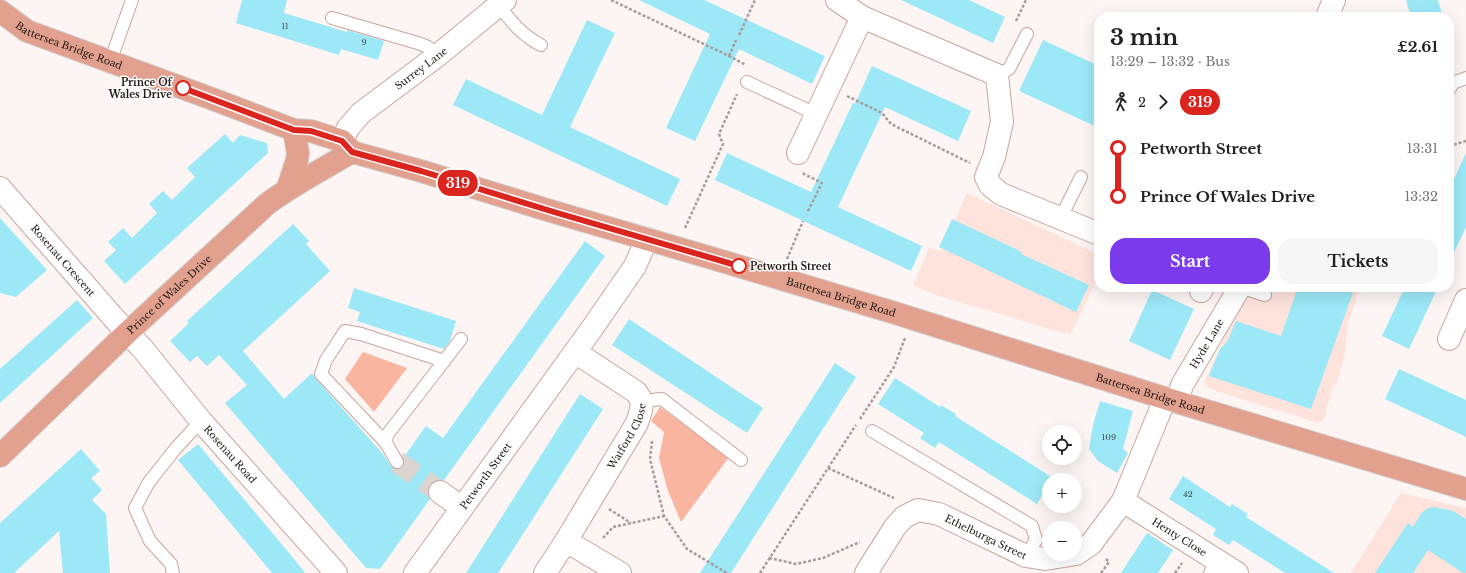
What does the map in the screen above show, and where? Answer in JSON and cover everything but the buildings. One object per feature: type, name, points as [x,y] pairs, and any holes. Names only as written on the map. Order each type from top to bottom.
[{"type":"highway","name":"Battersea Bridge Road","points":[[0,11],[27,31],[294,130],[311,131],[347,147],[478,189],[781,279],[1170,400],[1466,489]]},
{"type":"highway","points":[[287,190],[298,153],[294,130]]},
{"type":"highway","name":"Prince of Wales Drive","points":[[0,456],[127,333],[267,204],[320,170],[347,147]]},
{"type":"street","points":[[837,0],[862,17],[997,75],[1002,122],[994,157],[986,177],[990,185],[1001,194],[1094,232]]},
{"type":"street","points":[[1329,12],[1334,0]]},
{"type":"street","name":"Surrey Lane","points":[[347,147],[348,128],[361,113],[437,56],[501,2]]},
{"type":"street","points":[[798,153],[862,17]]},
{"type":"street","name":"Rosenau Crescent","points":[[0,188],[127,333]]},
{"type":"street","name":"Petworth Street","points":[[415,573],[575,352],[635,266],[647,239]]},
{"type":"street","name":"Hyde Lane","points":[[1170,400],[1182,385],[1237,292]]},
{"type":"street","points":[[1449,339],[1466,300]]},
{"type":"street","name":"Rosenau Road","points":[[127,333],[142,348],[201,421],[336,573]]},
{"type":"street","name":"Watford Close","points":[[545,573],[637,423],[641,410],[642,401],[636,392],[575,352]]},
{"type":"street","name":"Ethelburga Street","points":[[918,510],[938,514],[1026,556],[1045,559],[1076,554],[1091,544],[1123,501],[1160,411],[1170,400]]},
{"type":"street","points":[[440,492],[462,508]]},
{"type":"street","name":"Henty Close","points":[[1123,501],[1214,567],[1237,573]]},
{"type":"street","points":[[866,573],[895,527],[904,517],[918,510]]},
{"type":"street","points":[[566,541],[620,573]]},
{"type":"lane","points":[[110,62],[132,0]]},
{"type":"lane","points":[[501,2],[516,27],[528,38],[541,45]]},
{"type":"lane","points":[[332,18],[421,44],[428,47],[437,56]]},
{"type":"lane","points":[[997,75],[1010,69],[1027,34]]},
{"type":"lane","points":[[1454,83],[1466,78]]},
{"type":"lane","points":[[747,82],[816,114]]},
{"type":"lane","points":[[1060,219],[1081,177]]},
{"type":"lane","points":[[1256,292],[1265,295]]},
{"type":"lane","points":[[396,462],[386,444],[321,374],[326,360],[345,331],[361,334],[444,362]]},
{"type":"lane","points":[[386,444],[387,435],[461,339]]},
{"type":"lane","points":[[642,401],[662,400],[742,460]]},
{"type":"lane","points":[[173,573],[171,564],[150,541],[135,508],[148,482],[201,421]]},
{"type":"lane","points":[[872,430],[1032,526],[1036,540],[1026,556]]},
{"type":"path","points":[[611,0],[729,56],[746,66],[747,82],[737,94],[719,134],[724,144],[687,222]]},
{"type":"path","points":[[739,35],[755,0]]},
{"type":"path","points":[[729,56],[736,40]]},
{"type":"path","points":[[828,88],[882,113],[891,124],[969,162],[989,169]]},
{"type":"path","points":[[1454,145],[1466,141]]},
{"type":"path","points":[[798,153],[804,174],[822,183],[807,213]]},
{"type":"path","points":[[781,279],[803,221]]},
{"type":"path","points":[[760,573],[894,367],[911,319]]},
{"type":"path","points":[[637,423],[653,433],[650,459],[664,516],[687,548],[727,573]]},
{"type":"path","points":[[828,468],[918,510]]},
{"type":"path","points":[[592,498],[631,523]]},
{"type":"path","points":[[590,554],[612,527],[664,516]]},
{"type":"path","points":[[770,558],[796,564],[823,558],[866,539]]},
{"type":"shaded area","points":[[967,193],[1094,253],[1094,286],[1070,335],[933,294],[913,285],[929,248],[941,251]]},
{"type":"shaded area","points":[[1248,292],[1358,292],[1348,323],[1345,354],[1337,382],[1332,389],[1324,419],[1318,423],[1208,387],[1204,383]]},
{"type":"shaded area","points":[[363,352],[407,368],[374,412],[345,379]]},
{"type":"shaded area","points":[[660,407],[729,457],[681,522],[668,491],[659,458],[664,432],[651,421]]},
{"type":"shaded area","points":[[1401,493],[1466,508],[1466,573],[1351,573]]},
{"type":"tunnel","points":[[397,462],[440,492]]},
{"type":"bus line","name":"319","points":[[183,88],[294,130],[311,131],[342,141],[352,152],[421,171],[554,212],[739,266]]},
{"type":"place","name":"Prince Of Wales Drive","points":[[183,88]]},
{"type":"place","name":"Petworth Street","points":[[739,266]]}]
